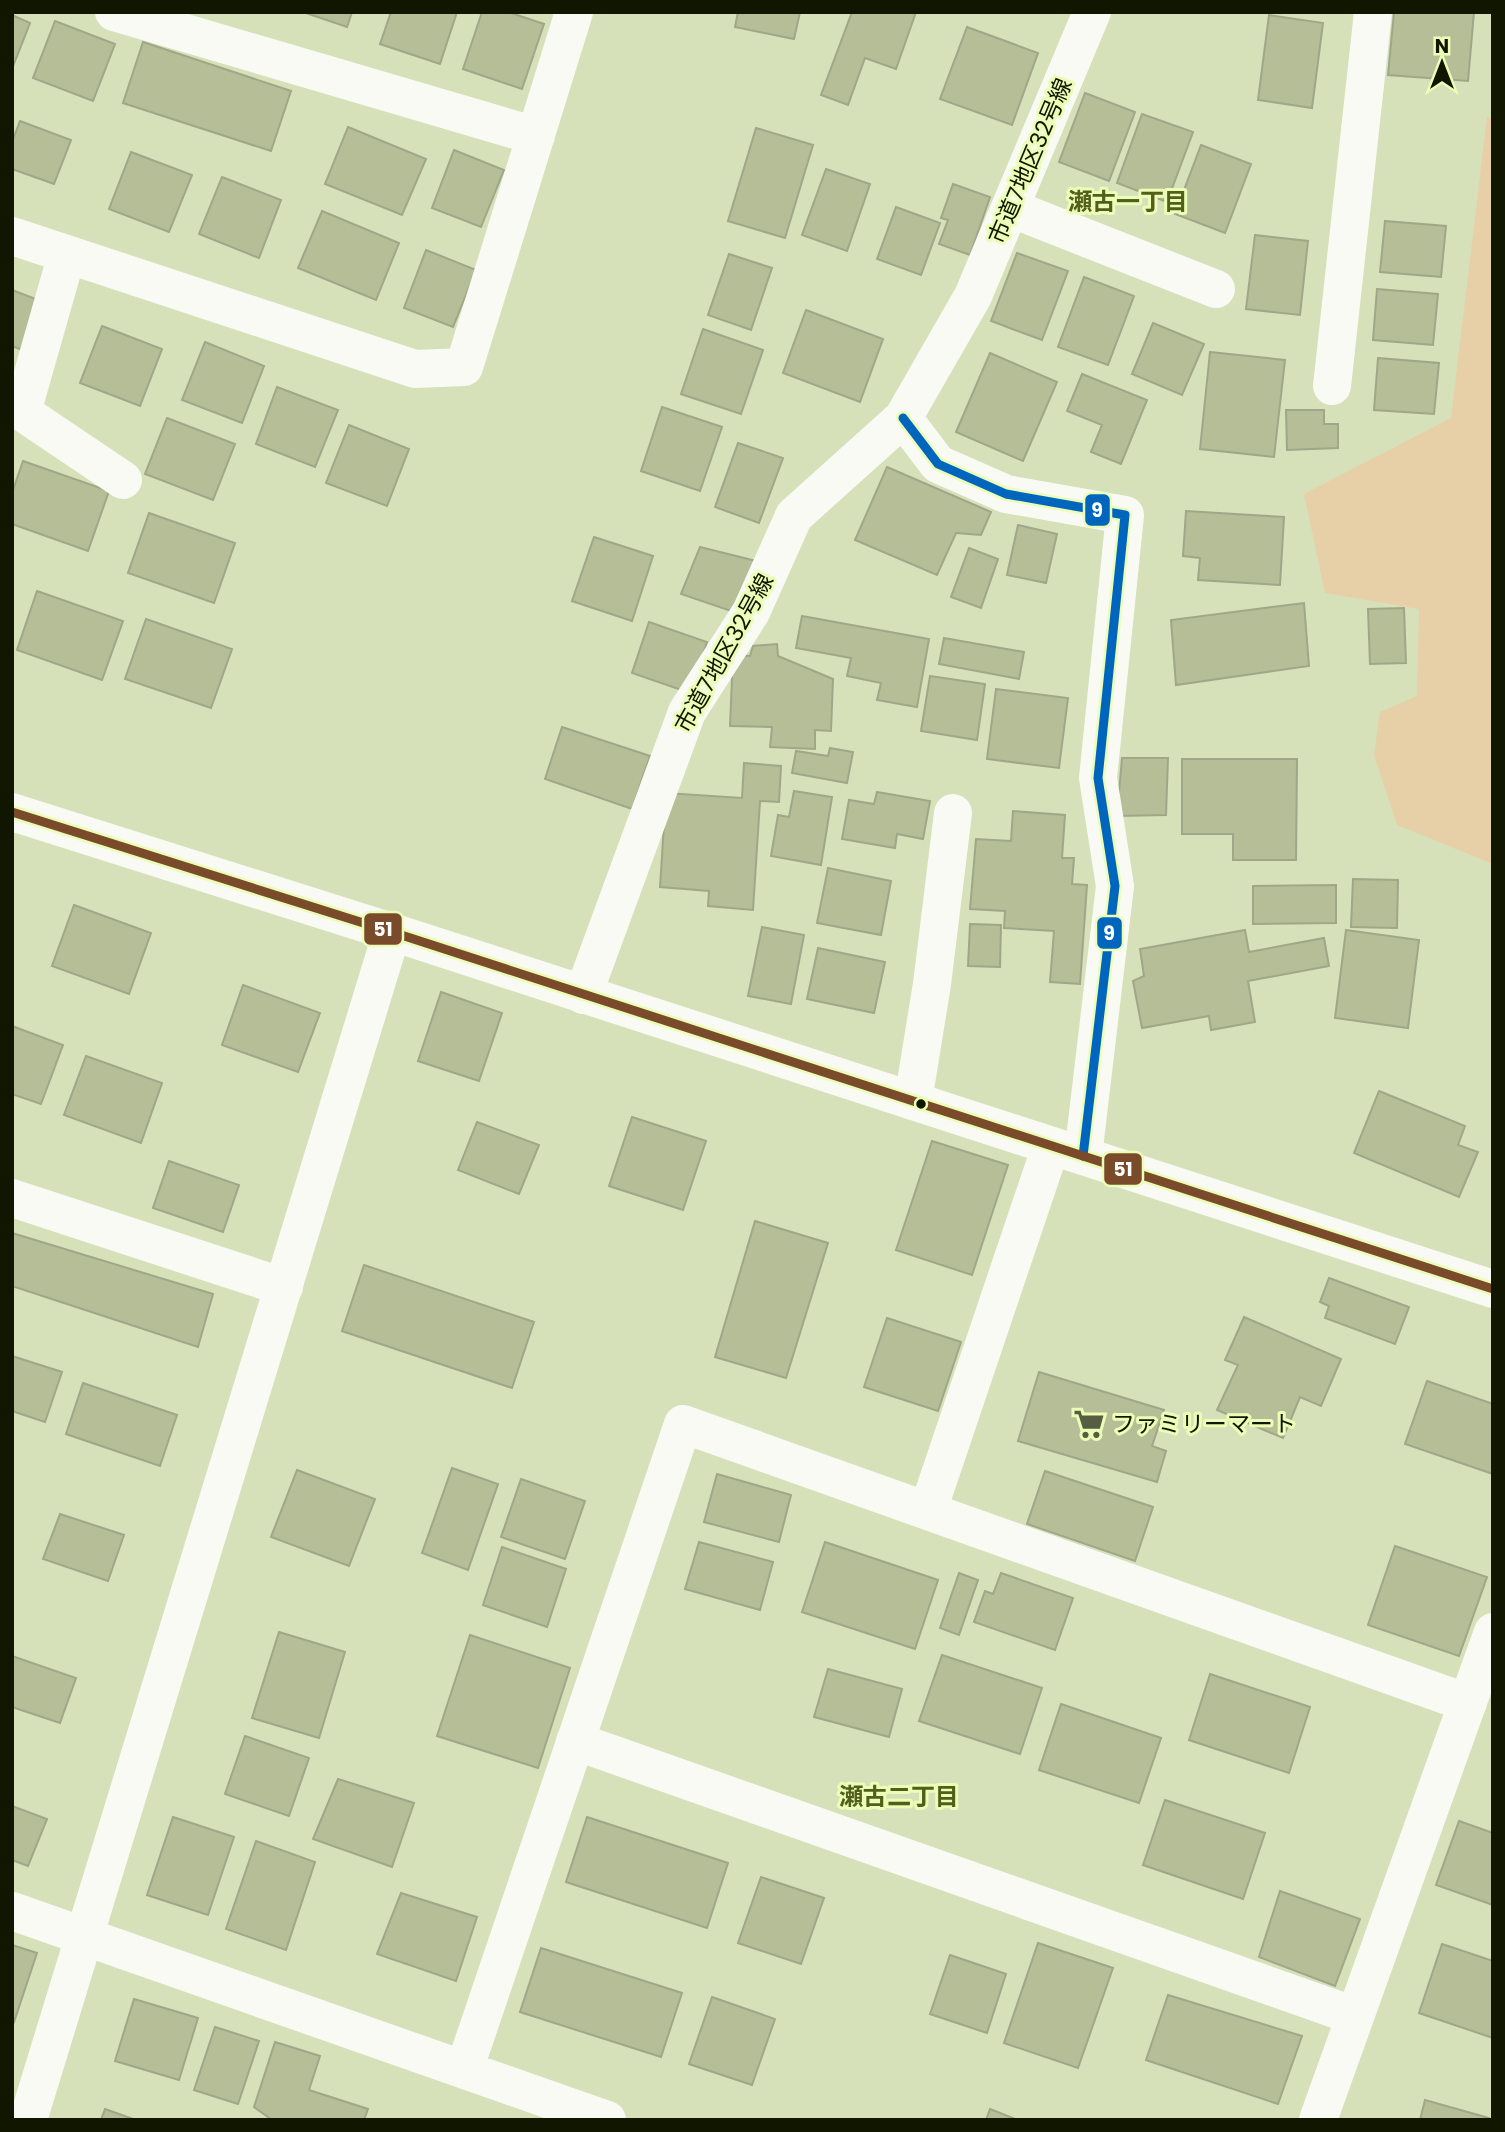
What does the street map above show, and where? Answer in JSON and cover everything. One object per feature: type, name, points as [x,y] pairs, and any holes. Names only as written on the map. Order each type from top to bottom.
[{"type":"street","points":[[114,12],[536,136]]},
{"type":"street","points":[[12,236],[415,369],[464,367],[574,12]]},
{"type":"street","name":"市道7地区32号線","points":[[583,995],[687,712],[751,612],[794,516],[903,418],[973,296],[1092,12]]},
{"type":"street","points":[[1332,386],[1373,12]]},
{"type":"street","points":[[1010,208],[1216,289]]},
{"type":"street","points":[[67,254],[22,412],[123,481]]},
{"type":"street","points":[[903,418],[938,464],[1006,494],[1125,515],[1098,778],[1115,886],[1067,1151],[928,1510]]},
{"type":"street","points":[[12,811],[1493,1289]]},
{"type":"street","points":[[913,1101],[932,984],[953,813]]},
{"type":"street","points":[[28,2120],[392,932]]},
{"type":"street","points":[[12,1198],[284,1287]]},
{"type":"street","points":[[464,2070],[683,1424],[1468,1703]]},
{"type":"street","points":[[1318,2120],[1493,1632]]},
{"type":"street","points":[[575,1741],[1355,2016]]},
{"type":"street","points":[[12,1911],[607,2120]]},
{"type":"shaded area","points":[[1487,117],[1493,118],[1493,864],[1397,825],[1374,755],[1380,712],[1417,696],[1419,609],[1325,593],[1304,494],[1451,418]]},
{"type":"building","points":[[303,12],[352,12],[347,27]]},
{"type":"building","points":[[391,12],[457,12],[440,64],[380,44]]},
{"type":"building","points":[[482,12],[508,12],[544,24],[522,89],[463,69]]},
{"type":"building","points":[[738,12],[800,12],[794,39],[735,27]]},
{"type":"building","points":[[852,12],[916,12],[896,69],[865,58],[848,105],[821,95]]},
{"type":"building","points":[[1394,12],[1474,12],[1468,81],[1388,75]]},
{"type":"building","points":[[12,15],[30,23],[12,69]]},
{"type":"building","points":[[1269,15],[1323,23],[1312,108],[1258,100]]},
{"type":"building","points":[[55,21],[115,44],[93,101],[33,78]]},
{"type":"building","points":[[967,27],[1038,53],[1012,125],[940,99]]},
{"type":"building","points":[[143,42],[291,91],[271,151],[123,103]]},
{"type":"building","points":[[1085,93],[1135,112],[1109,181],[1059,162]]},
{"type":"building","points":[[1142,114],[1193,132],[1167,202],[1117,183]]},
{"type":"building","points":[[20,121],[71,140],[54,184],[12,169],[12,142]]},
{"type":"building","points":[[348,127],[426,159],[402,215],[325,184]]},
{"type":"building","points":[[756,128],[813,145],[785,238],[728,221]]},
{"type":"building","points":[[1201,145],[1251,164],[1225,233],[1175,214]]},
{"type":"building","points":[[454,150],[504,170],[481,227],[432,208]]},
{"type":"building","points":[[131,152],[192,175],[169,232],[109,209]]},
{"type":"building","points":[[826,169],[870,184],[847,251],[802,235]]},
{"type":"building","points":[[222,177],[281,200],[259,258],[199,234]]},
{"type":"building","points":[[953,184],[990,197],[970,255],[939,244],[948,220],[941,218]]},
{"type":"building","points":[[896,207],[940,223],[921,275],[877,259]]},
{"type":"building","points":[[322,211],[399,243],[376,300],[298,268]]},
{"type":"building","points":[[1385,221],[1446,226],[1441,277],[1380,272]]},
{"type":"building","points":[[1255,235],[1308,241],[1300,315],[1246,309]]},
{"type":"building","points":[[426,250],[476,270],[453,327],[404,308]]},
{"type":"building","points":[[1017,253],[1068,271],[1042,340],[991,321]]},
{"type":"building","points":[[729,254],[772,268],[751,330],[708,315]]},
{"type":"building","points":[[1084,277],[1134,296],[1108,365],[1058,347]]},
{"type":"building","points":[[1377,289],[1438,294],[1433,345],[1373,340]]},
{"type":"building","points":[[12,290],[41,301],[22,350],[12,346]]},
{"type":"building","points":[[806,310],[883,339],[860,402],[783,373]]},
{"type":"building","points":[[1153,323],[1204,344],[1182,395],[1132,374]]},
{"type":"building","points":[[102,326],[162,349],[140,406],[80,383]]},
{"type":"building","points":[[703,329],[763,350],[741,414],[681,394]]},
{"type":"building","points":[[205,342],[264,366],[242,423],[182,400]]},
{"type":"building","points":[[1210,352],[1285,360],[1274,457],[1200,449]]},
{"type":"building","points":[[990,353],[1057,382],[1023,461],[956,432]]},
{"type":"building","points":[[1378,358],[1439,363],[1434,414],[1374,410]]},
{"type":"building","points":[[1082,374],[1147,400],[1121,464],[1091,452],[1102,425],[1067,411]]},
{"type":"building","points":[[277,387],[338,410],[315,467],[256,444]]},
{"type":"building","points":[[662,407],[722,427],[700,491],[641,471]]},
{"type":"building","points":[[1286,410],[1324,410],[1324,424],[1338,424],[1338,448],[1287,450]]},
{"type":"building","points":[[167,418],[235,444],[213,500],[145,474]]},
{"type":"building","points":[[349,425],[409,449],[387,506],[326,483]]},
{"type":"building","points":[[738,443],[783,458],[759,523],[715,507]]},
{"type":"building","points":[[23,461],[109,491],[88,551],[12,524],[12,493]]},
{"type":"building","points":[[887,467],[991,512],[981,535],[956,533],[937,575],[855,540]]},
{"type":"building","points":[[1186,511],[1284,517],[1280,585],[1198,580],[1200,558],[1183,556]]},
{"type":"building","points":[[149,513],[235,543],[214,603],[128,573]]},
{"type":"building","points":[[1018,525],[1057,534],[1046,583],[1007,575]]},
{"type":"building","points":[[594,537],[653,556],[632,621],[572,601]]},
{"type":"building","points":[[700,547],[760,562],[740,614],[681,594]]},
{"type":"building","points":[[969,548],[998,559],[981,608],[951,597]]},
{"type":"building","points":[[37,591],[123,621],[102,680],[17,650]]},
{"type":"building","points":[[1304,603],[1309,666],[1176,685],[1171,620]]},
{"type":"building","points":[[1404,608],[1406,663],[1370,664],[1368,609]]},
{"type":"building","points":[[802,616],[929,639],[917,707],[877,700],[881,683],[847,676],[851,658],[796,648]]},
{"type":"building","points":[[146,619],[232,649],[211,708],[125,679]]},
{"type":"building","points":[[649,622],[707,642],[690,693],[632,673]]},
{"type":"building","points":[[944,638],[1024,652],[1019,679],[939,664]]},
{"type":"building","points":[[777,644],[778,656],[833,679],[831,731],[815,730],[815,749],[770,747],[772,727],[730,726],[733,655],[750,656],[753,646]]},
{"type":"building","points":[[930,676],[985,684],[977,740],[921,731]]},
{"type":"building","points":[[996,689],[1068,698],[1059,768],[987,759]]},
{"type":"building","points":[[562,727],[650,756],[632,809],[545,779]]},
{"type":"building","points":[[830,748],[853,752],[847,783],[792,773],[796,751],[828,756]]},
{"type":"building","points":[[1122,758],[1168,758],[1166,815],[1117,816]]},
{"type":"building","points":[[1182,759],[1297,759],[1296,860],[1233,860],[1233,834],[1182,834]]},
{"type":"building","points":[[744,763],[781,766],[779,802],[760,801],[753,910],[708,906],[709,891],[660,887],[666,793],[742,798]]},
{"type":"building","points":[[794,791],[832,797],[821,865],[771,856],[778,815],[789,817]]},
{"type":"building","points":[[877,792],[930,801],[923,839],[897,834],[895,848],[842,839],[849,800],[874,804]]},
{"type":"building","points":[[1013,811],[1065,815],[1062,858],[1074,858],[1072,884],[1087,885],[1080,984],[1050,982],[1054,931],[1004,928],[1005,911],[970,909],[976,839],[1011,841]]},
{"type":"building","points":[[828,868],[891,881],[881,935],[817,923]]},
{"type":"building","points":[[1353,879],[1398,880],[1397,928],[1351,927]]},
{"type":"building","points":[[1336,885],[1336,923],[1253,924],[1253,886]]},
{"type":"building","points":[[74,905],[151,933],[129,994],[52,966]]},
{"type":"building","points":[[970,924],[1001,925],[1000,967],[968,966]]},
{"type":"building","points":[[762,927],[804,935],[791,1004],[748,996]]},
{"type":"building","points":[[1245,930],[1249,952],[1324,938],[1329,966],[1248,981],[1255,1022],[1211,1030],[1209,1016],[1142,1028],[1133,981],[1144,976],[1140,949]]},
{"type":"building","points":[[1346,930],[1419,940],[1408,1028],[1335,1018]]},
{"type":"building","points":[[818,948],[885,962],[874,1013],[807,999]]},
{"type":"building","points":[[243,985],[320,1013],[298,1072],[222,1045]]},
{"type":"building","points":[[441,992],[502,1013],[479,1081],[418,1061]]},
{"type":"building","points":[[12,1026],[63,1045],[41,1104],[12,1094]]},
{"type":"building","points":[[86,1056],[162,1083],[141,1143],[64,1115]]},
{"type":"building","points":[[1379,1091],[1465,1126],[1458,1145],[1478,1152],[1459,1197],[1354,1153]]},
{"type":"building","points":[[632,1117],[706,1141],[683,1210],[609,1186]]},
{"type":"building","points":[[477,1122],[539,1145],[519,1194],[458,1170]]},
{"type":"building","points":[[932,1141],[1008,1165],[972,1275],[896,1250]]},
{"type":"building","points":[[169,1161],[239,1185],[223,1232],[153,1208]]},
{"type":"building","points":[[755,1221],[828,1243],[786,1378],[715,1357]]},
{"type":"building","points":[[12,1233],[213,1294],[198,1347],[12,1286]]},
{"type":"building","points":[[364,1265],[534,1322],[512,1388],[342,1331]]},
{"type":"building","points":[[1329,1278],[1409,1307],[1395,1344],[1325,1318],[1329,1306],[1320,1302]]},
{"type":"building","points":[[1244,1317],[1341,1359],[1321,1406],[1300,1397],[1283,1438],[1217,1410],[1238,1365],[1225,1360]]},
{"type":"building","points":[[887,1318],[961,1342],[938,1411],[864,1387]]},
{"type":"building","points":[[12,1356],[62,1372],[45,1422],[12,1411]]},
{"type":"building","points":[[1039,1372],[1164,1410],[1152,1446],[1166,1451],[1157,1482],[1018,1441]]},
{"type":"building","points":[[1427,1381],[1493,1404],[1493,1474],[1405,1444]]},
{"type":"building","points":[[83,1383],[177,1415],[160,1466],[66,1434]]},
{"type":"building","points":[[452,1468],[498,1484],[468,1570],[422,1553]]},
{"type":"building","points":[[297,1470],[375,1499],[349,1566],[271,1537]]},
{"type":"building","points":[[1045,1471],[1153,1507],[1135,1561],[1027,1524]]},
{"type":"building","points":[[717,1474],[791,1495],[779,1542],[704,1522]]},
{"type":"building","points":[[521,1479],[585,1501],[565,1559],[501,1537]]},
{"type":"building","points":[[60,1514],[124,1535],[108,1581],[43,1559]]},
{"type":"building","points":[[699,1542],[773,1562],[760,1610],[685,1589]]},
{"type":"building","points":[[825,1542],[938,1580],[915,1649],[802,1612]]},
{"type":"building","points":[[1395,1546],[1487,1577],[1459,1656],[1368,1625]]},
{"type":"building","points":[[502,1547],[566,1569],[547,1627],[483,1605]]},
{"type":"building","points":[[959,1573],[978,1580],[959,1635],[940,1628]]},
{"type":"building","points":[[1001,1573],[1073,1598],[1055,1650],[974,1622],[985,1591],[993,1594]]},
{"type":"building","points":[[279,1632],[345,1652],[319,1738],[252,1718]]},
{"type":"building","points":[[470,1635],[570,1668],[538,1768],[437,1736]]},
{"type":"building","points":[[942,1655],[1042,1688],[1020,1754],[919,1721]]},
{"type":"building","points":[[12,1656],[76,1678],[60,1723],[12,1707]]},
{"type":"building","points":[[828,1669],[902,1689],[889,1737],[814,1717]]},
{"type":"building","points":[[1210,1674],[1310,1707],[1289,1773],[1189,1740]]},
{"type":"building","points":[[1061,1704],[1161,1738],[1139,1803],[1039,1770]]},
{"type":"building","points":[[245,1736],[309,1758],[289,1816],[225,1794]]},
{"type":"building","points":[[338,1779],[414,1803],[392,1867],[313,1839]]},
{"type":"building","points":[[1165,1800],[1265,1833],[1243,1899],[1143,1865]]},
{"type":"building","points":[[12,1806],[47,1819],[28,1866],[12,1860]]},
{"type":"building","points":[[173,1817],[234,1837],[208,1915],[147,1895]]},
{"type":"building","points":[[587,1817],[728,1863],[707,1928],[566,1882]]},
{"type":"building","points":[[1459,1821],[1493,1833],[1493,1905],[1436,1885]]},
{"type":"building","points":[[256,1841],[315,1862],[286,1950],[226,1929]]},
{"type":"building","points":[[761,1877],[824,1898],[801,1964],[738,1943]]},
{"type":"building","points":[[1280,1891],[1360,1919],[1335,1986],[1259,1957]]},
{"type":"building","points":[[401,1893],[477,1917],[456,1981],[377,1954]]},
{"type":"building","points":[[1038,1943],[1113,1968],[1078,2068],[1004,2043]]},
{"type":"building","points":[[1442,1944],[1493,1961],[1493,2038],[1419,2013]]},
{"type":"building","points":[[12,1945],[37,1953],[14,2022],[12,2021]]},
{"type":"building","points":[[541,1948],[682,1993],[661,2057],[520,2012]]},
{"type":"building","points":[[950,1955],[1006,1974],[987,2033],[930,2014]]},
{"type":"building","points":[[1168,1995],[1302,2036],[1278,2104],[1146,2060]]},
{"type":"building","points":[[712,1997],[775,2019],[752,2085],[689,2064]]},
{"type":"building","points":[[134,1999],[198,2018],[179,2080],[115,2061]]},
{"type":"building","points":[[215,2027],[259,2041],[238,2104],[194,2090]]},
{"type":"building","points":[[275,2042],[320,2056],[309,2090],[368,2109],[364,2120],[272,2120],[254,2107]]},
{"type":"building","points":[[1425,2100],[1489,2118],[1489,2120],[1420,2120]]},
{"type":"building","points":[[105,2109],[136,2120],[101,2120]]},
{"type":"building","points":[[990,2109],[1018,2120],[986,2120]]},
{"type":"transit line","name":"9","points":[[903,418],[938,464],[1006,494],[1125,515],[1098,778],[1115,886],[1083,1156]]},
{"type":"transit line","name":"51","points":[[12,812],[392,932],[1493,1289]]},
{"type":"place","name":"ファミリーマート","points":[[1089,1424]]},
{"type":"district","name":"瀬古一丁目","points":[[1128,202]]},
{"type":"district","name":"瀬古二丁目","points":[[899,1797]]}]
